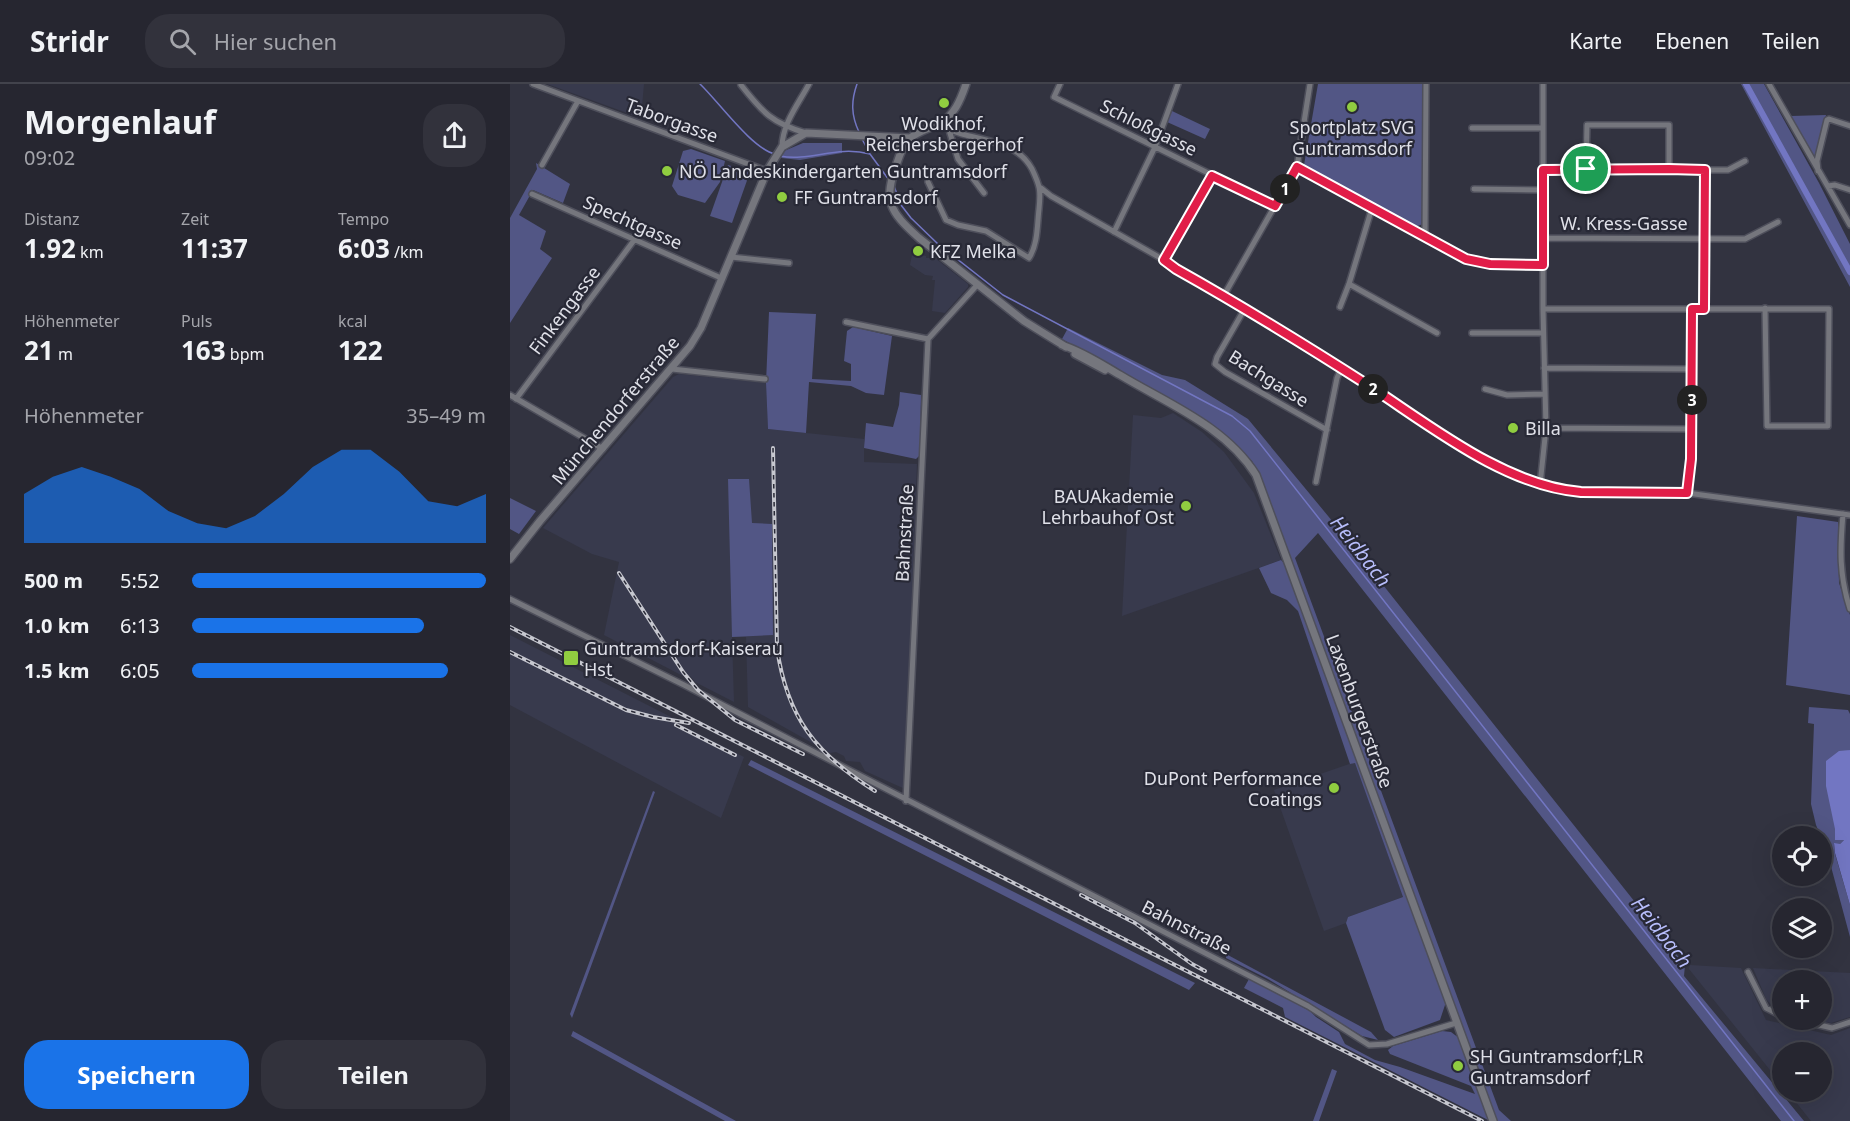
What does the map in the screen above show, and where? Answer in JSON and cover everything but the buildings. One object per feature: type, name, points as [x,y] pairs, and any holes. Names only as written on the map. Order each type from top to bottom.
[{"type":"street","name":"Taborgasse","points":[[533,84],[767,171]]},
{"type":"street","points":[[780,149],[786,127],[809,84]]},
{"type":"street","points":[[966,84],[958,105],[950,116],[939,124],[949,130],[1005,145],[1018,152],[1029,165],[1041,188],[1051,196],[1164,260],[1341,369],[1447,438],[1524,479],[1563,491],[1687,493],[1847,514],[1841,560],[1842,585],[1850,609]]},
{"type":"street","name":"Schloßgasse","points":[[1060,84],[1054,97],[1275,206]]},
{"type":"street","points":[[1114,232],[1155,147],[1178,84]]},
{"type":"street","points":[[1223,297],[1297,167],[1310,84]]},
{"type":"street","points":[[1425,235],[1426,84]]},
{"type":"street","points":[[1540,485],[1546,428],[1543,333],[1544,84]]},
{"type":"street","points":[[1769,84],[1850,225]]},
{"type":"street","points":[[741,86],[764,114],[786,127],[806,134],[910,138]]},
{"type":"street","points":[[542,165],[578,101]]},
{"type":"street","points":[[1818,172],[1817,160],[1827,120],[1850,126]]},
{"type":"street","name":"Laxenburgerstraße","points":[[939,124],[923,129],[910,138],[902,148],[892,175],[889,187],[891,204],[906,226],[1034,328],[1062,345],[1108,367],[1206,425],[1237,450],[1248,462],[1256,476],[1493,1121]]},
{"type":"street","points":[[1586,169],[1587,125],[1669,124],[1669,169]]},
{"type":"street","points":[[1472,128],[1543,128]]},
{"type":"street","points":[[949,130],[958,159],[984,193]]},
{"type":"street","points":[[780,149],[806,134]]},
{"type":"street","points":[[884,137],[902,148]]},
{"type":"street","name":"Münchendorferstraße","points":[[510,559],[690,346],[701,328],[767,171],[780,149]]},
{"type":"street","points":[[1543,170],[1728,170],[1745,161]]},
{"type":"street","points":[[1297,167],[1466,259],[1490,264],[1543,265]]},
{"type":"street","points":[[1704,309],[1705,170]]},
{"type":"street","points":[[1164,260],[1212,176]]},
{"type":"street","points":[[928,182],[946,220],[986,231],[1029,258],[1035,249],[1041,188]]},
{"type":"street","points":[[1828,186],[1835,185],[1850,190]]},
{"type":"street","points":[[1474,189],[1543,190]]},
{"type":"street","name":"Spechtgasse","points":[[532,194],[721,278]]},
{"type":"street","points":[[1340,307],[1372,208]]},
{"type":"street","name":"W. Kress-Gasse","points":[[1543,238],[1745,238],[1778,222]]},
{"type":"street","name":"Finkengasse","points":[[516,399],[635,239]]},
{"type":"street","points":[[731,257],[789,263]]},
{"type":"street","points":[[846,322],[928,339],[978,284]]},
{"type":"street","points":[[1349,284],[1437,333]]},
{"type":"street","points":[[1543,309],[1765,308],[1828,309],[1828,426],[1767,426],[1765,308]]},
{"type":"street","points":[[1687,493],[1692,429],[1692,309]]},
{"type":"street","name":"Bachgasse","points":[[1244,310],[1215,364],[1225,372],[1327,430]]},
{"type":"street","points":[[1472,333],[1543,333]]},
{"type":"street","name":"Bahnstraße","points":[[906,801],[928,339]]},
{"type":"street","points":[[1544,368],[1692,369]]},
{"type":"street","points":[[672,369],[765,379]]},
{"type":"street","name":"Bachgasse","points":[[1316,482],[1337,378],[1341,369]]},
{"type":"street","points":[[1485,389],[1507,395],[1545,394]]},
{"type":"street","points":[[510,395],[603,448]]},
{"type":"street","points":[[1546,428],[1692,429]]},
{"type":"street","name":"Bahnstraße","points":[[510,599],[675,680],[906,801],[1308,1006],[1369,1045],[1387,1044],[1456,1023]]},
{"type":"street","points":[[1748,972],[1766,1008],[1772,1011]]},
{"type":"street","points":[[1832,1028],[1850,1022]]},
{"type":"shaded area","points":[[547,84],[644,84],[641,118]]},
{"type":"shaded area","points":[[1318,84],[1424,84],[1423,224],[1415,227],[1304,165]]},
{"type":"shaded area","points":[[1741,84],[1764,84],[1819,183],[1850,244],[1850,287]]},
{"type":"shaded area","points":[[1172,111],[1210,129],[1205,139],[1167,122]]},
{"type":"shaded area","points":[[1826,115],[1815,158],[1791,116]]},
{"type":"shaded area","points":[[803,143],[842,143],[842,153],[800,160],[781,158],[784,151]]},
{"type":"shaded area","points":[[691,149],[725,161],[720,182],[705,203],[678,195],[672,186],[683,151]]},
{"type":"shaded area","points":[[536,163],[570,184],[563,203],[533,190],[519,215],[546,231],[540,249],[552,258],[510,323],[510,218],[537,169]]},
{"type":"shaded area","points":[[728,165],[750,172],[732,223],[710,216]]},
{"type":"shaded area","points":[[912,255],[920,258],[921,255],[926,258],[935,258],[968,284],[968,287],[945,313],[932,311],[935,280],[932,280],[933,276],[925,275],[910,265]]},
{"type":"shaded area","points":[[769,312],[816,314],[812,379],[851,381],[851,364],[844,361],[847,331],[853,327],[892,336],[884,395],[866,393],[851,386],[809,382],[806,433],[768,429],[766,383]]},
{"type":"shaded area","points":[[1068,328],[1162,375],[1185,380],[1248,419],[1333,522],[1685,965],[1684,976],[1772,1082],[1772,1102],[1788,1102],[1804,1121],[1781,1121],[1318,533],[1295,558],[1499,1110],[1511,1121],[1496,1121],[1262,480],[1252,461],[1235,443],[1209,422],[1062,339]]},
{"type":"shaded area","points":[[679,374],[766,383],[768,429],[864,439],[864,462],[917,464],[905,789],[865,771],[860,762],[846,761],[844,756],[836,752],[830,753],[818,743],[814,744],[748,707],[746,637],[732,637],[734,702],[695,682],[690,676],[683,676],[604,635],[619,562],[592,554],[543,528],[673,377]]},
{"type":"shaded area","points":[[900,392],[921,395],[920,455],[916,459],[864,448],[866,423],[893,427]]},
{"type":"shaded area","points":[[1173,413],[1202,432],[1224,452],[1254,493],[1281,560],[1122,616],[1133,415],[1161,418]]},
{"type":"shaded area","points":[[728,479],[749,479],[752,523],[772,524],[773,635],[732,637]]},
{"type":"shaded area","points":[[510,498],[536,511],[519,534],[510,529]]},
{"type":"shaded area","points":[[1797,516],[1838,522],[1839,583],[1850,615],[1850,695],[1786,685]]},
{"type":"shaded area","points":[[1281,560],[1288,567],[1446,1002],[1440,1020],[1394,1037],[1385,1030],[1346,923],[1348,917],[1403,897],[1355,763],[1350,764],[1298,611],[1287,600],[1271,593],[1259,568]]},
{"type":"shaded area","points":[[510,635],[744,757],[721,818],[510,705]]},
{"type":"shaded area","points":[[1809,707],[1848,710],[1850,714],[1850,750],[1835,829],[1835,840],[1845,839],[1840,844],[1834,844],[1850,905],[1850,937],[1832,870],[1832,826],[1816,826],[1811,804],[1814,724],[1808,723]]},
{"type":"shaded area","points":[[1850,750],[1850,905],[1835,853],[1834,843],[1840,844],[1844,840],[1835,840],[1835,829],[1826,786],[1826,761],[1839,751]]},
{"type":"shaded area","points":[[751,760],[1195,983],[1189,990],[748,765]]},
{"type":"shaded area","name":"DuPont Performance Coatings","points":[[1355,762],[1403,897],[1348,917],[1346,923],[1324,931],[1274,790]]},
{"type":"shaded area","points":[[653,791],[655,792],[572,1018],[570,1014]]},
{"type":"shaded area","points":[[1226,954],[1371,1032],[1378,1040],[1362,1036],[1268,979],[1226,958]]},
{"type":"shaded area","points":[[1690,965],[1741,968],[1766,1020],[1772,1021],[1772,1030],[1809,1030],[1831,1035],[1850,1028],[1850,1121],[1811,1121],[1796,1102],[1832,1102],[1832,1042],[1772,1042],[1772,1073],[1689,969]]},
{"type":"shaded area","points":[[1753,968],[1792,970],[1772,970],[1772,1006],[1766,999]]},
{"type":"shaded area","points":[[1832,972],[1850,973],[1850,1017],[1832,1023]]},
{"type":"shaded area","points":[[1249,979],[1310,1011],[1339,1032],[1345,1044],[1375,1060],[1475,1094],[1471,1086],[1390,1054],[1388,1050],[1393,1046],[1442,1031],[1451,1032],[1459,1038],[1490,1121],[1285,1017],[1283,1008],[1244,988]]},
{"type":"shaded area","points":[[573,1031],[736,1121],[725,1121],[571,1036]]},
{"type":"shaded area","points":[[1332,1069],[1337,1071],[1319,1121],[1313,1121]]},
{"type":"waterway","points":[[700,84],[746,134],[766,150],[775,154]]},
{"type":"waterway","name":"Heidbach","points":[[857,84],[853,108],[854,120],[859,132]]},
{"type":"waterway","points":[[1746,84],[1850,272]]},
{"type":"waterway","name":"Heidbach","points":[[862,139],[889,180]]},
{"type":"waterway","points":[[780,156],[802,157],[846,151],[870,154]]},
{"type":"waterway","name":"Heidbach","points":[[894,186],[901,205],[911,218],[938,244],[1003,295],[1232,416],[1250,431],[1794,1121]]},
{"type":"railway","points":[[773,448],[777,648],[788,695],[808,732],[821,748],[836,763],[875,791]]},
{"type":"railway","points":[[619,573],[683,672],[698,690],[735,720],[803,754]]},
{"type":"railway","points":[[510,627],[1482,1121]]},
{"type":"railway","points":[[510,652],[626,710],[689,723]]},
{"type":"railway","points":[[676,725],[735,755]]},
{"type":"railway","points":[[1081,895],[1135,923],[1205,971]]},
{"type":"place","name":"Wodikhof, Reichersbergerhof","points":[[944,103]]},
{"type":"place","name":"Sportplatz SVG Guntramsdorf","points":[[1352,107]]},
{"type":"place","name":"NÖ Landeskindergarten Guntramsdorf","points":[[667,171]]},
{"type":"place","name":"FF Guntramsdorf","points":[[782,197]]},
{"type":"place","name":"KFZ Melka","points":[[918,251]]},
{"type":"place","name":"Billa","points":[[1513,428]]},
{"type":"place","name":"BAUAkademie Lehrbauhof Ost","points":[[1186,506]]},
{"type":"place","name":"Guntramsdorf-Kaiserau Hst","points":[[571,658]]},
{"type":"place","name":"DuPont Performance Coatings","points":[[1334,788]]},
{"type":"place","name":"SH Guntramsdorf;LR Guntramsdorf","points":[[1458,1066]]},
{"type":"route","points":[[1297,167],[1466,259],[1490,264],[1543,265],[1543,170],[1586,169],[1705,170],[1704,309],[1692,309],[1692,429],[1687,493],[1563,491],[1524,479],[1447,438],[1370,387],[1164,260],[1212,176],[1275,206],[1297,167]]}]
